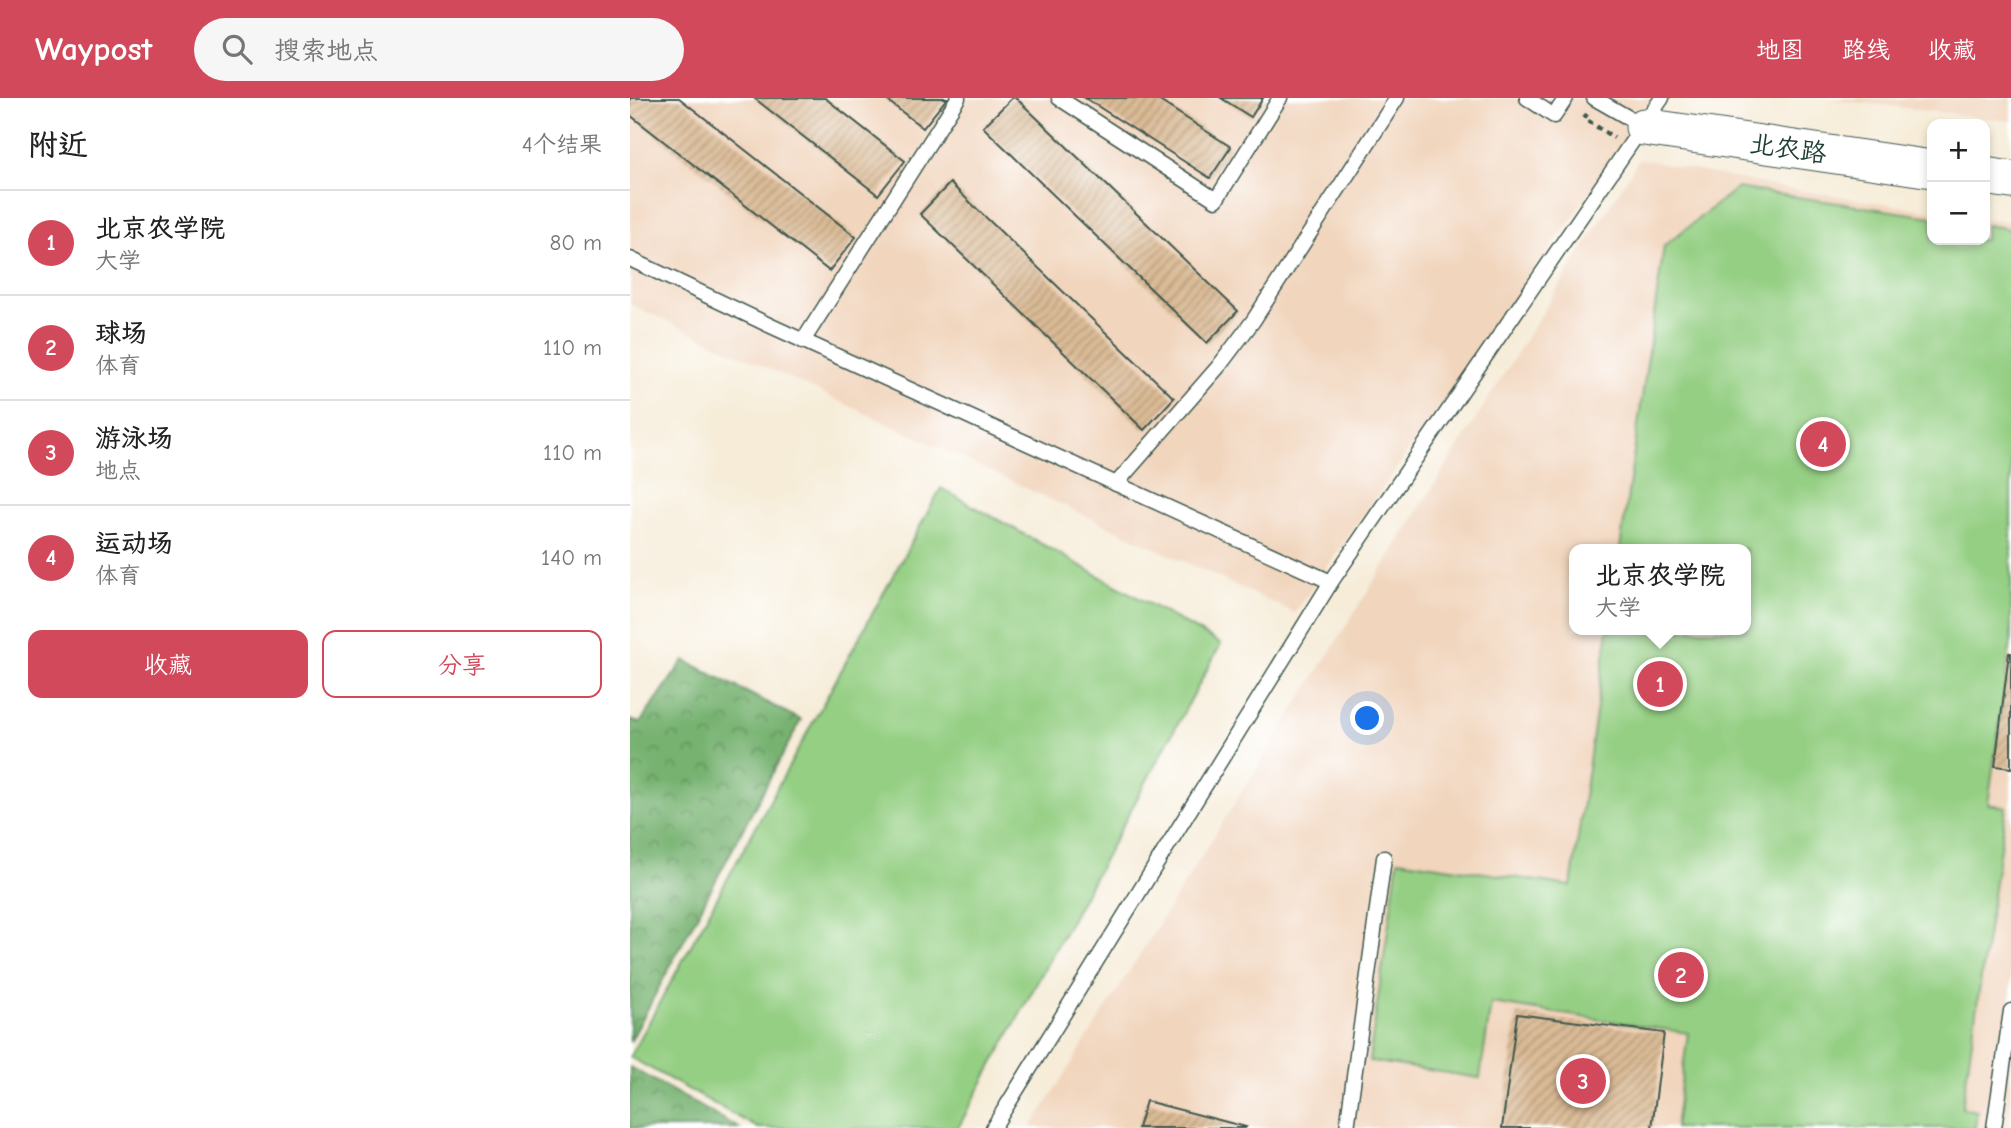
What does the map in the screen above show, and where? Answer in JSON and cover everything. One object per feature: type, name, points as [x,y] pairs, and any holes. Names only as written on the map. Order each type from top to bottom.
[{"type":"street","name":"北农路","points":[[1653,112],[1927,168]]},
{"type":"street","points":[[1990,177],[2011,180]]},
{"type":"lane","points":[[803,341],[958,98]]},
{"type":"lane","points":[[1059,98],[1216,200],[1280,98]]},
{"type":"lane","points":[[1116,484],[1219,366],[1253,321],[1397,98]]},
{"type":"lane","points":[[1528,98],[1554,116],[1566,98]]},
{"type":"lane","points":[[993,1128],[1331,582],[1653,112],[1594,98]]},
{"type":"lane","points":[[630,259],[1331,582]]},
{"type":"lane","points":[[1348,1128],[1384,858]]},
{"type":"lane","points":[[1994,1128],[2011,1012]]},
{"type":"shaded area","points":[[630,98],[1657,98],[1295,613],[630,304]]},
{"type":"shaded area","points":[[1824,98],[2011,98],[2011,121]]},
{"type":"shaded area","points":[[1639,159],[1784,188],[1927,210],[1927,245],[1990,245],[1990,220],[2011,222],[2011,1128],[1031,1128]]},
{"type":"green space","points":[[1737,188],[1927,216],[1927,245],[1990,245],[1990,226],[2011,229],[2011,642],[1988,804],[2006,807],[1962,1108],[1977,1111],[1975,1128],[1675,1128],[1688,1033],[1491,1003],[1480,1078],[1369,1061],[1398,860],[1571,886],[1607,635],[1751,635],[1751,544],[1621,544],[1664,246]]},
{"type":"green space","points":[[941,488],[1221,644],[958,1128],[758,1128],[630,1057]]},
{"type":"green space","points":[[684,660],[801,720],[630,1042],[630,720],[640,723]]},
{"type":"green space","points":[[630,1067],[739,1128],[630,1128]]},
{"type":"building","points":[[630,98],[679,98],[856,237],[829,271],[630,115]]},
{"type":"building","points":[[754,98],[825,98],[905,161],[878,195]]},
{"type":"building","points":[[884,98],[947,98],[923,128]]},
{"type":"building","points":[[1012,98],[1016,98],[1238,311],[1207,343],[983,127]]},
{"type":"building","points":[[1085,98],[1155,98],[1231,147],[1210,178]]},
{"type":"building","points":[[1221,98],[1263,98],[1251,117]]},
{"type":"building","points":[[950,183],[1174,398],[1144,430],[920,214]]},
{"type":"building","points":[[2011,653],[2011,768],[1995,766]]},
{"type":"building","points":[[1517,1014],[1664,1033],[1652,1128],[1502,1128]]},
{"type":"building","points":[[1146,1101],[1246,1127],[1138,1128]]},
{"type":"place","name":"运动场","points":[[1823,444]]},
{"type":"place","name":"北京农学院","points":[[1660,684]]},
{"type":"place","name":"球场","points":[[1681,975]]},
{"type":"place","name":"游泳场","points":[[1583,1081]]}]
